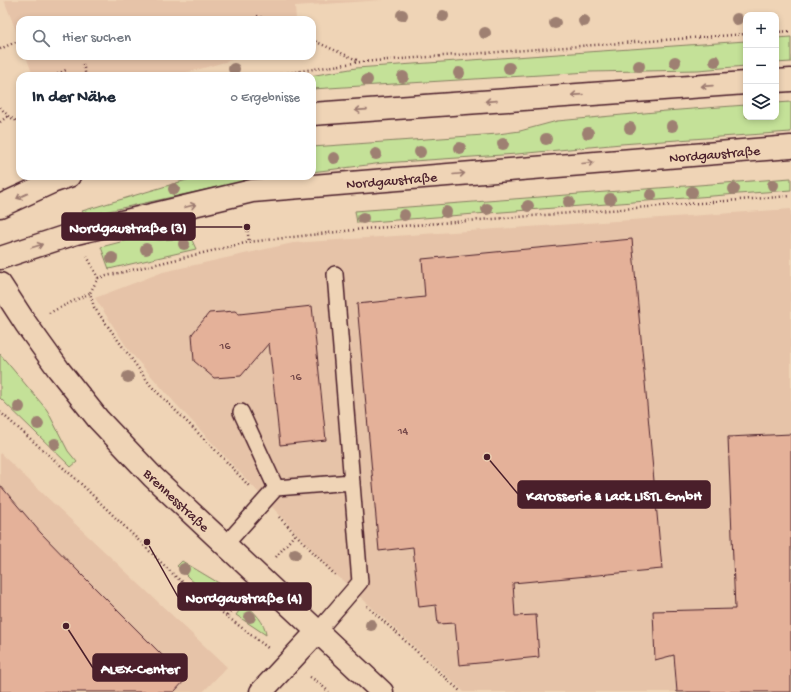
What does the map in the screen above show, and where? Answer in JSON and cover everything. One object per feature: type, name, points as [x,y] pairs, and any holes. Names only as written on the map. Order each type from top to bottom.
[{"type":"main road","points":[[779,81],[791,80]]},
{"type":"main road","points":[[316,114],[743,83]]},
{"type":"main road","name":"Nordgaustraße","points":[[0,258],[76,233],[252,191],[791,147]]},
{"type":"main road","points":[[0,206],[58,180]]},
{"type":"main road","name":"Brennesstraße","points":[[0,284],[38,341],[98,419],[153,477],[382,692]]},
{"type":"main road","points":[[261,692],[317,632]]},
{"type":"lane","points":[[317,632],[360,582],[335,274]]},
{"type":"lane","points":[[241,412],[276,488]]},
{"type":"lane","points":[[225,545],[276,488],[352,482]]},
{"type":"path","points":[[779,32],[791,31]]},
{"type":"path","points":[[292,72],[360,62],[743,34]]},
{"type":"path","points":[[0,49],[16,42]]},
{"type":"path","points":[[316,42],[360,62]]},
{"type":"path","points":[[83,64],[85,72]]},
{"type":"path","points":[[62,72],[68,69]]},
{"type":"path","points":[[0,107],[8,116],[16,121]]},
{"type":"path","points":[[0,122],[8,116]]},
{"type":"path","points":[[461,692],[352,593],[296,533],[151,386],[94,307],[90,293],[98,278],[249,242],[363,229],[791,196]]},
{"type":"path","points":[[247,227],[249,242]]},
{"type":"path","points":[[76,233],[98,278]]},
{"type":"path","points":[[0,412],[76,479],[176,577],[288,663],[318,682],[330,692]]},
{"type":"path","points":[[144,545],[147,542]]},
{"type":"shaded area","points":[[4,0],[383,0],[295,6],[296,16],[16,16],[16,31]]},
{"type":"shaded area","points":[[27,60],[232,60],[189,72],[32,72]]},
{"type":"shaded area","points":[[791,209],[791,692],[464,692],[330,569],[175,403],[130,352],[95,298],[163,272],[293,243]]},
{"type":"shaded area","points":[[0,453],[227,667],[203,692],[0,692]]},
{"type":"green space","points":[[791,37],[791,62],[779,63],[779,38]]},
{"type":"green space","points":[[743,41],[743,66],[698,70],[589,72],[316,89],[316,75],[356,68]]},
{"type":"green space","points":[[791,102],[791,132],[383,163],[316,171],[316,147],[498,134],[520,131],[557,121],[743,105],[743,120],[779,120],[779,103]]},
{"type":"green space","points":[[791,178],[791,190],[357,223],[355,211]]},
{"type":"green space","points":[[187,180],[250,180],[85,216],[82,211]]},
{"type":"green space","points":[[136,238],[160,240],[191,238],[196,249],[109,269],[101,247]]},
{"type":"green space","points":[[0,354],[47,410],[68,451],[77,462],[71,467],[0,398]]},
{"type":"green space","points":[[182,561],[222,585],[240,598],[230,606],[222,606],[177,566]]},
{"type":"green space","points":[[245,603],[261,621],[266,635],[236,615]]},
{"type":"building","points":[[632,239],[662,569],[513,583],[515,616],[536,615],[539,657],[459,665],[455,623],[438,624],[436,605],[419,607],[413,547],[379,551],[357,304],[425,297],[422,259]]},
{"type":"building","points":[[312,306],[326,440],[280,445],[269,343],[241,376],[214,378],[194,361],[192,334],[209,313],[235,311],[239,314]]},
{"type":"building","points":[[791,434],[791,692],[677,692],[674,655],[655,660],[653,611],[735,609],[728,437]]},
{"type":"building","points":[[0,485],[40,532],[186,679],[174,692],[0,692]]},
{"type":"place","name":"Nordgaustraße (3)","points":[[247,227]]},
{"type":"place","name":"Karosserie & Lack LISTL GmbH","points":[[487,457]]},
{"type":"place","name":"Nordgaustraße (4)","points":[[147,542]]},
{"type":"place","name":"ALEX-Center","points":[[66,626]]}]
